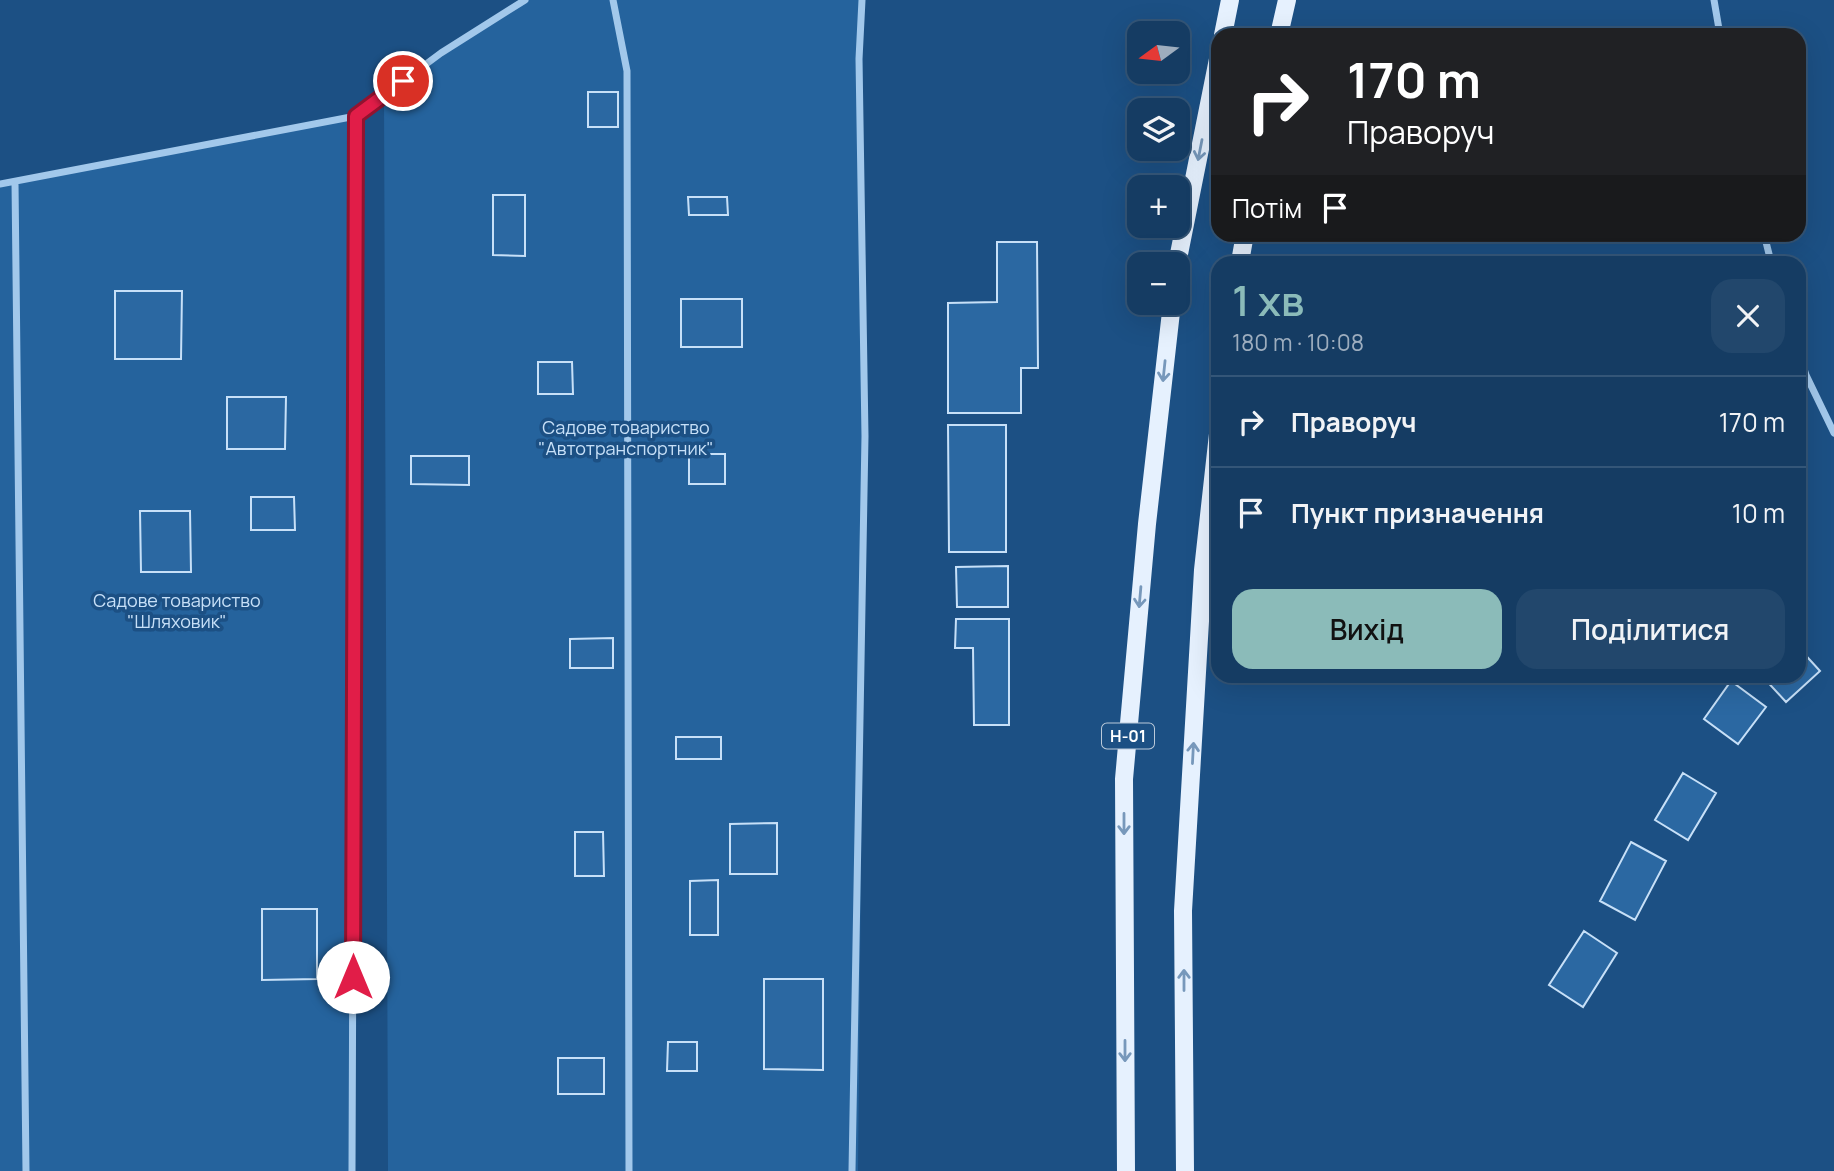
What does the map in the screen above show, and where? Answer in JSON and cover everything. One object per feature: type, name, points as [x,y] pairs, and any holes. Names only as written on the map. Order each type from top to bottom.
[{"type":"main road","points":[[1224,28],[1230,0]]},
{"type":"main road","points":[[1281,28],[1287,0]]},
{"type":"main road","points":[[1179,252],[1211,94]]},
{"type":"main road","name":"Н-01","points":[[1126,1171],[1124,779],[1147,524],[1171,315]]},
{"type":"main road","points":[[1185,1171],[1184,911],[1203,570],[1211,497]]},
{"type":"street","points":[[0,184],[356,116],[441,53],[525,0]]},
{"type":"street","points":[[613,0],[627,71],[629,1171]]},
{"type":"street","points":[[852,1171],[865,436],[859,59],[862,0]]},
{"type":"street","points":[[1714,0],[1719,28]]},
{"type":"street","points":[[352,1171],[356,116]]},
{"type":"street","points":[[15,182],[26,1171]]},
{"type":"street","points":[[1806,375],[1834,433]]},
{"type":"green space","name":"Садове товариство \"Автотранспортник\"","points":[[525,0],[862,0],[865,436],[858,1171],[388,1171],[384,96]]},
{"type":"green space","name":"Садове товариство \"Шляховик\"","points":[[356,116],[352,1171],[0,1171],[0,184]]},
{"type":"building","points":[[588,92],[618,92],[618,127],[588,127]]},
{"type":"building","points":[[493,195],[525,195],[525,256],[493,255]]},
{"type":"building","points":[[688,197],[727,197],[728,215],[689,215]]},
{"type":"building","points":[[997,242],[1037,242],[1038,368],[1021,368],[1021,413],[948,413],[948,303],[997,302]]},
{"type":"building","points":[[115,291],[182,291],[181,359],[115,359]]},
{"type":"building","points":[[681,299],[742,299],[742,347],[681,347]]},
{"type":"building","points":[[538,362],[572,362],[573,394],[538,394]]},
{"type":"building","points":[[227,397],[286,397],[285,449],[227,449]]},
{"type":"building","points":[[948,425],[1006,425],[1006,552],[949,552]]},
{"type":"building","points":[[689,454],[725,454],[725,484],[689,484]]},
{"type":"building","points":[[411,456],[469,456],[469,485],[411,484]]},
{"type":"building","points":[[251,497],[294,497],[295,530],[251,530]]},
{"type":"building","points":[[140,511],[190,511],[191,572],[141,572]]},
{"type":"building","points":[[1008,566],[1008,607],[957,607],[956,567]]},
{"type":"building","points":[[956,619],[1009,619],[1009,725],[974,725],[973,648],[955,648]]},
{"type":"building","points":[[613,638],[613,668],[570,668],[570,639]]},
{"type":"building","points":[[1806,656],[1820,671],[1786,702],[1768,683],[1806,683]]},
{"type":"building","points":[[1730,683],[1734,683],[1766,707],[1738,744],[1704,719]]},
{"type":"building","points":[[676,737],[721,737],[721,759],[676,759]]},
{"type":"building","points":[[1683,773],[1716,793],[1688,840],[1655,820]]},
{"type":"building","points":[[777,823],[777,874],[730,874],[730,824]]},
{"type":"building","points":[[575,832],[603,832],[604,876],[575,876]]},
{"type":"building","points":[[1631,842],[1666,861],[1635,920],[1600,901]]},
{"type":"building","points":[[718,880],[718,935],[690,935],[690,881]]},
{"type":"building","points":[[262,909],[317,909],[317,979],[262,980]]},
{"type":"building","points":[[1584,931],[1617,953],[1583,1007],[1549,985]]},
{"type":"building","points":[[764,979],[823,979],[823,1070],[764,1069]]},
{"type":"building","points":[[668,1042],[697,1042],[697,1071],[667,1071]]},
{"type":"building","points":[[558,1058],[604,1058],[604,1094],[558,1094]]},
{"type":"route","points":[[353,977],[356,116],[403,81]]}]
